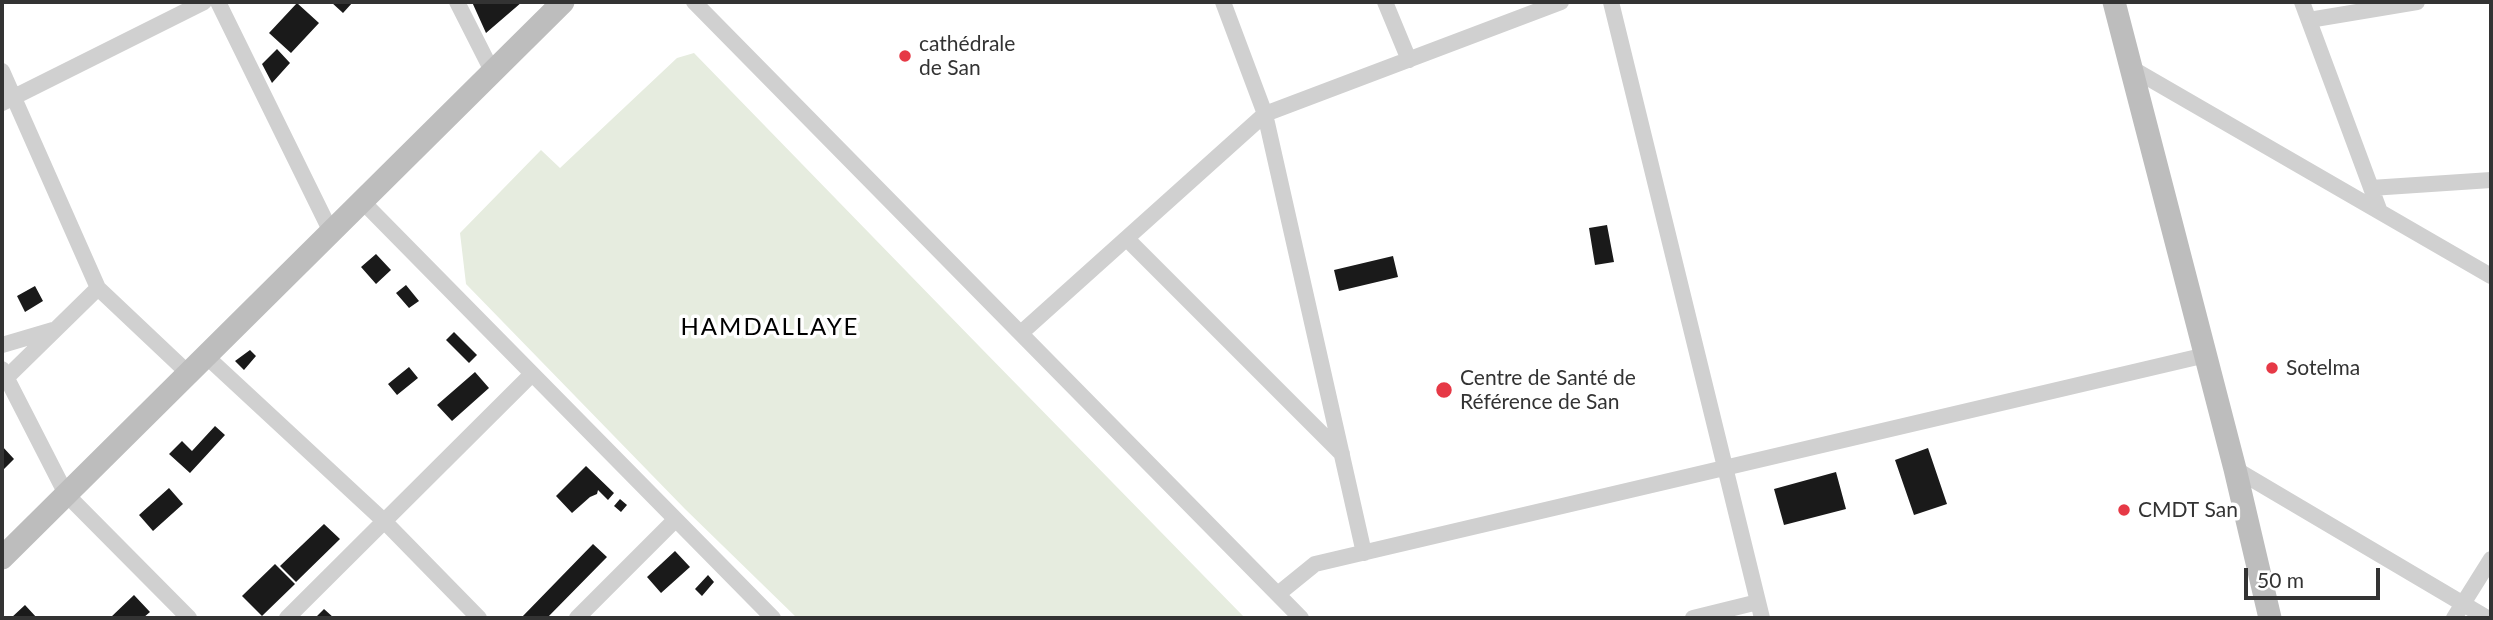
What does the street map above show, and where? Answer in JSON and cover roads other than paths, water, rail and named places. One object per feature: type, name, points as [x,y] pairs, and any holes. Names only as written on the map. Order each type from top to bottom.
[{"type":"main road","points":[[2,558],[563,2]]},
{"type":"main road","points":[[2114,2],[2235,469],[2270,618]]},
{"type":"street","points":[[8,100],[204,2]]},
{"type":"street","points":[[218,2],[331,232]]},
{"type":"street","points":[[457,2],[492,71]]},
{"type":"street","points":[[694,2],[1301,618]]},
{"type":"street","points":[[1223,2],[1265,114],[1364,552]]},
{"type":"street","points":[[1385,2],[1409,60]]},
{"type":"street","points":[[1021,333],[1265,114],[1561,2]]},
{"type":"street","points":[[1611,2],[1762,618]]},
{"type":"street","points":[[2302,2],[2380,212]]},
{"type":"street","points":[[2309,20],[2417,2]]},
{"type":"street","points":[[2131,68],[2491,276]]},
{"type":"street","points":[[2,71],[8,100],[99,288],[188,373]]},
{"type":"street","points":[[2371,188],[2491,180]]},
{"type":"street","points":[[362,201],[773,618]]},
{"type":"street","points":[[1127,239],[1342,454]]},
{"type":"street","points":[[99,288],[3,377],[66,494],[189,618]]},
{"type":"street","points":[[2,345],[56,329]]},
{"type":"street","points":[[1278,594],[1315,564],[2206,355]]},
{"type":"street","points":[[206,356],[384,521],[479,618]]},
{"type":"street","points":[[287,618],[531,375]]},
{"type":"street","points":[[2235,469],[2459,611],[2487,618]]},
{"type":"street","points":[[577,618],[676,520]]},
{"type":"street","points":[[2459,611],[2491,559]]},
{"type":"street","points":[[1693,618],[1758,602]]},
{"type":"place","name":"cathédrale de San","points":[[905,56]]},
{"type":"place","name":"Sotelma","points":[[2272,368]]},
{"type":"place","name":"Centre de Santé de Référence de San","points":[[1444,390]]},
{"type":"place","name":"CMDT San","points":[[2124,510]]},
{"type":"district","name":"HAMDALLAYE","points":[[770,327]]}]
